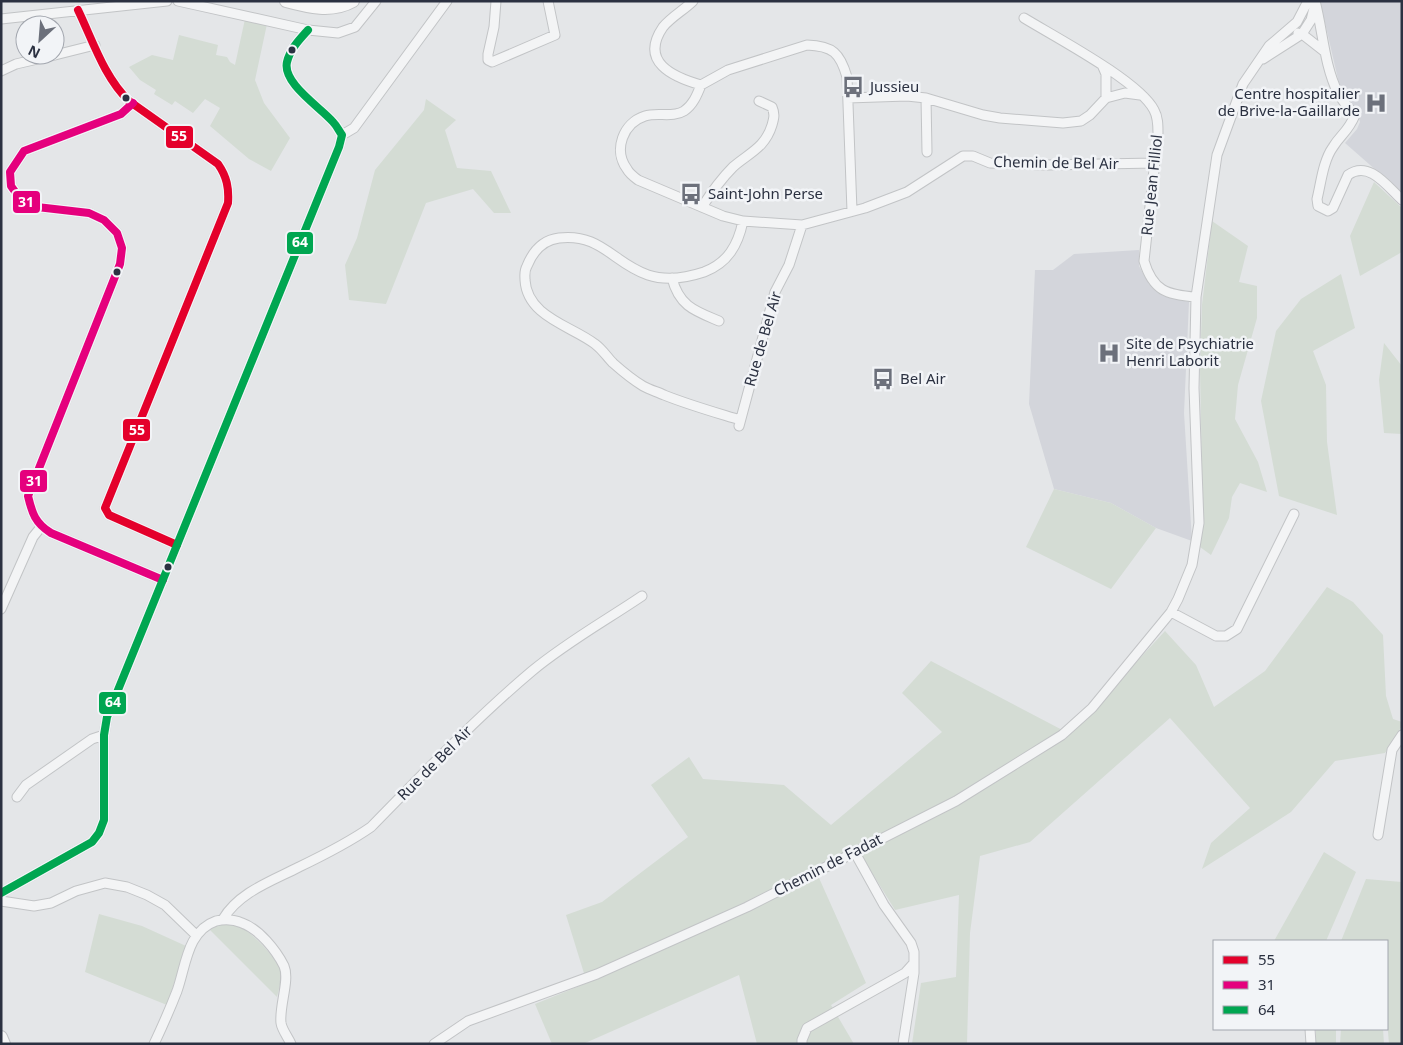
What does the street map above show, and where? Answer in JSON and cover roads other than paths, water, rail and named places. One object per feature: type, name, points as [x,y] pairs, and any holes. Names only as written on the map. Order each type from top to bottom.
[{"type":"street","points":[[1,19],[167,1]]},
{"type":"street","points":[[178,1],[308,30],[338,33],[352,29],[362,20],[376,1]]},
{"type":"street","points":[[286,1],[314,7],[331,8],[340,7],[354,1]]},
{"type":"street","points":[[342,135],[354,128],[447,1]]},
{"type":"street","points":[[496,1],[494,27],[488,54],[488,60],[492,62],[555,35],[548,1]]},
{"type":"street","points":[[693,1],[664,26],[657,39],[654,52],[665,70],[681,79],[701,86],[728,70],[808,44],[821,45],[833,51],[842,60],[847,77],[852,211]]},
{"type":"street","points":[[1256,63],[1302,34],[1311,20],[1313,2]]},
{"type":"street","points":[[1313,2],[1325,52],[1338,93],[1355,115],[1350,128],[1333,146],[1328,155],[1317,199],[1318,206],[1328,211],[1333,208],[1348,175],[1359,170],[1375,174],[1402,200]]},
{"type":"street","name":"Chemin de Fadat","points":[[434,1044],[468,1021],[597,974],[747,907],[956,801],[1062,735],[1092,708],[1171,612],[1192,565],[1199,523],[1194,388],[1196,298],[1216,155],[1243,84],[1256,63],[1269,46],[1297,22],[1313,2]]},
{"type":"street","points":[[78,10],[110,78],[119,91],[218,164],[226,176],[229,190],[228,203],[105,508],[109,515],[177,545]]},
{"type":"street","name":"Rue Jean Filliol","points":[[1024,18],[1121,78],[1154,109],[1158,120],[1158,133],[1144,261],[1148,274],[1162,290],[1179,296],[1196,298]]},
{"type":"street","points":[[1,893],[92,842],[99,833],[104,820],[104,735],[107,717],[339,147],[342,135],[334,122],[293,83],[286,72],[286,65],[291,52],[308,30]]},
{"type":"street","points":[[1288,31],[1302,34],[1325,52]]},
{"type":"street","points":[[65,52],[95,45]]},
{"type":"street","points":[[1,71],[15,64]]},
{"type":"street","points":[[1104,67],[1106,74],[1106,98]]},
{"type":"street","name":"Chemin de Bel Air","points":[[701,86],[694,102],[683,112],[646,116],[633,122],[624,133],[620,147],[622,159],[627,170],[638,180],[723,216],[743,221],[802,225],[864,208],[907,192],[963,156],[973,156],[990,163],[1047,166],[1155,163]]},
{"type":"street","points":[[848,98],[907,96],[926,98],[1000,118],[1063,123],[1080,121],[1090,115],[1106,98],[1125,93],[1140,95]]},
{"type":"street","points":[[926,98],[928,152]]},
{"type":"street","points":[[702,207],[712,191],[733,167],[759,148],[769,133],[775,115],[772,107],[759,101]]},
{"type":"street","points":[[133,103],[121,114],[24,151],[10,172],[12,186],[21,200],[37,207],[89,213],[104,220],[117,233],[122,248],[120,264],[28,496],[32,513],[41,527],[51,533],[163,580]]},
{"type":"street","points":[[719,321],[689,308],[679,298],[672,278],[694,275],[711,269],[724,261],[735,247],[743,221]]},
{"type":"street","name":"Rue de Bel Air","points":[[672,278],[649,275],[630,267],[595,243],[572,237],[552,239],[538,247],[524,271],[526,287],[531,299],[546,315],[594,343],[614,363],[644,387],[739,423],[774,292],[788,264],[802,225]]},
{"type":"street","points":[[1171,612],[1216,636],[1226,636],[1237,628],[1294,514]]},
{"type":"street","points":[[1,610],[33,537],[41,527]]},
{"type":"street","name":"Rue de Bel Air","points":[[223,919],[229,910],[247,894],[349,842],[371,827],[488,709],[532,671],[573,639],[642,596]]},
{"type":"street","points":[[17,797],[26,785],[92,739],[104,735]]},
{"type":"street","points":[[1378,835],[1392,750],[1402,735]]},
{"type":"street","points":[[854,852],[884,905],[911,943],[914,952],[914,973],[903,1044]]},
{"type":"street","points":[[1,901],[34,906],[51,903],[76,891],[105,883],[127,886],[166,905],[196,935]]},
{"type":"street","points":[[12,887],[19,901],[24,904]]},
{"type":"street","points":[[154,1044],[177,990],[196,935],[207,924],[223,919],[236,920],[250,926],[266,940],[284,968],[285,980],[280,1010],[282,1026],[291,1044]]},
{"type":"street","points":[[802,1044],[807,1028],[905,973],[914,963]]},
{"type":"street","points":[[1310,1030],[1311,1044]]},
{"type":"street","points":[[1,1037],[4,1044]]},
{"type":"place","name":"Jussieu","points":[[853,87]]},
{"type":"place","name":"Centre hospitalier de Brive-la-Gaillarde","points":[[1376,103]]},
{"type":"place","name":"Saint-John Perse","points":[[691,194]]},
{"type":"place","name":"Site de Psychiatrie Henri Laborit","points":[[1109,353]]},
{"type":"place","name":"Bel Air","points":[[883,379]]}]
